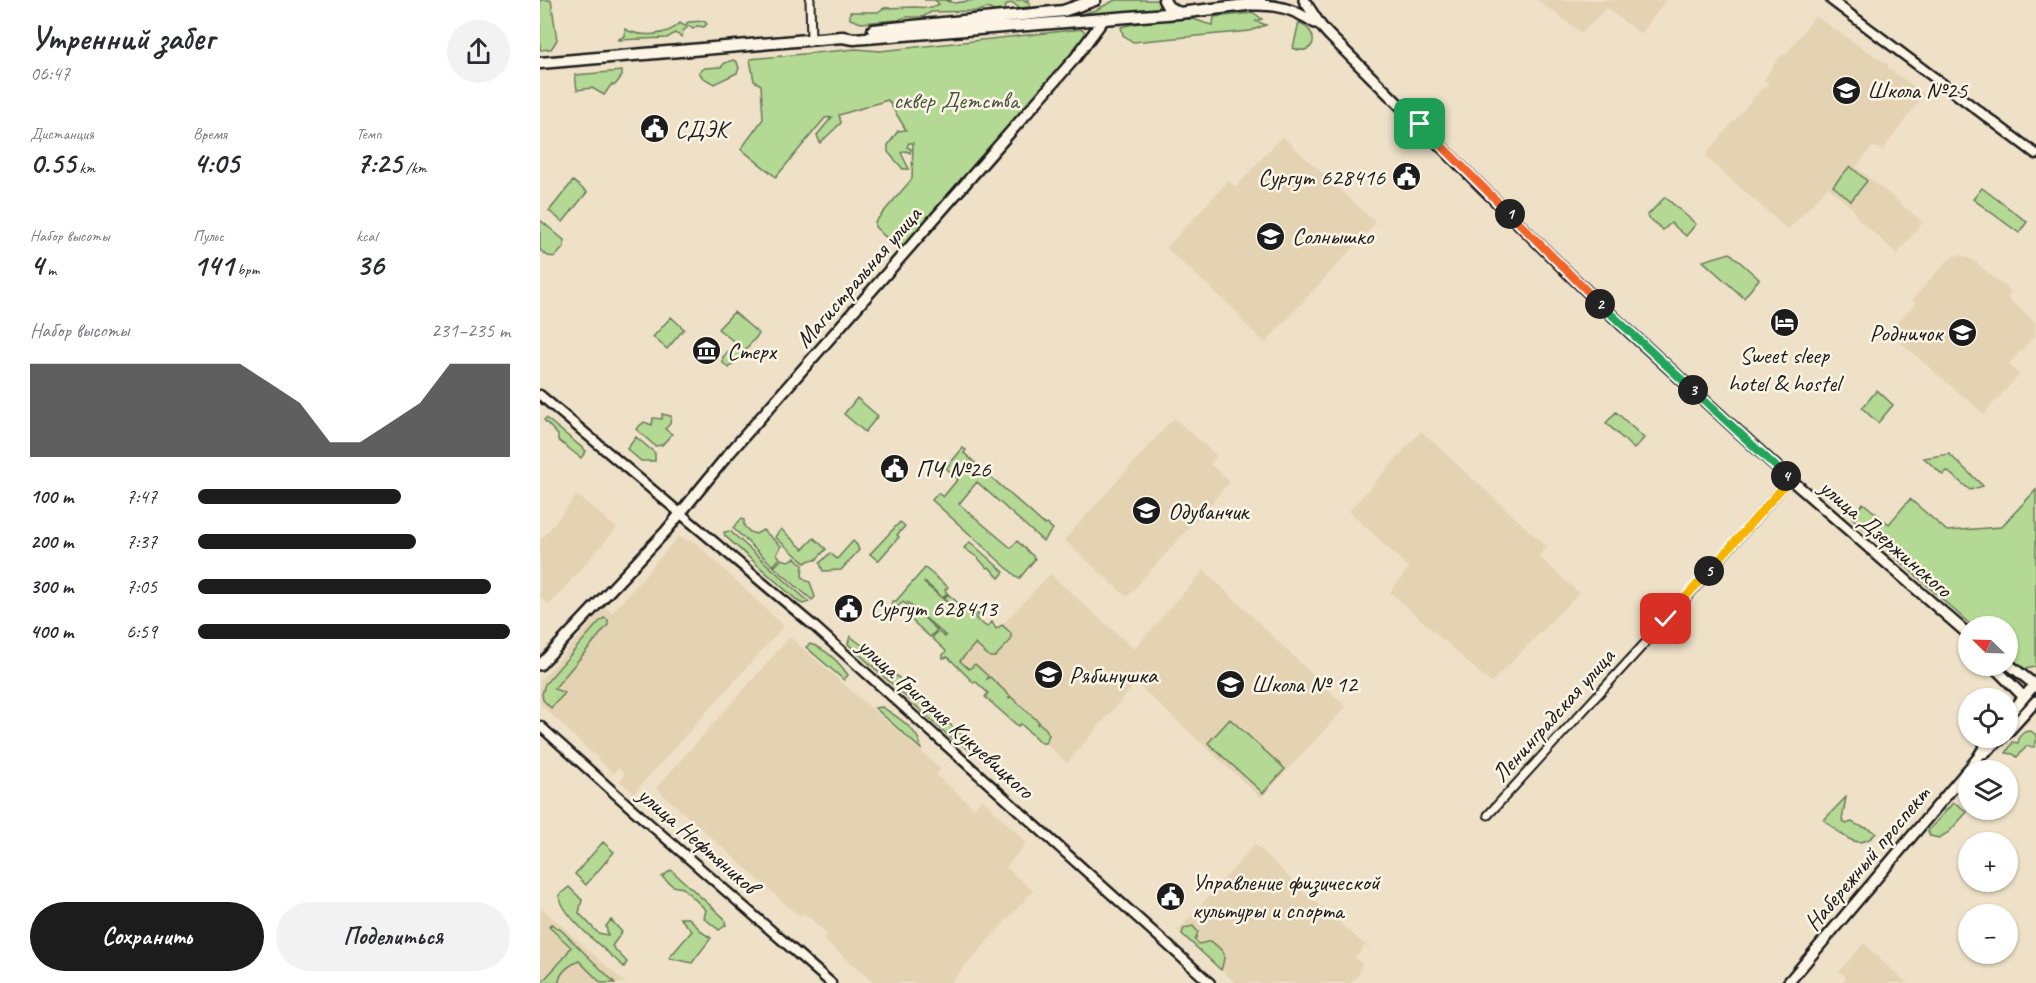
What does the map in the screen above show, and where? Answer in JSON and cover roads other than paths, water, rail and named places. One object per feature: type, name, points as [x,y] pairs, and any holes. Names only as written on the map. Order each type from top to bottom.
[{"type":"main road","points":[[842,37],[854,32],[1062,11],[1095,0]]},
{"type":"main road","points":[[1164,0],[1168,7],[1179,13]]},
{"type":"main road","points":[[540,63],[842,37],[855,39],[1179,13],[1247,5],[1260,0]]},
{"type":"main road","name":"улица Дзержинского","points":[[1304,0],[1321,26],[1568,273],[1790,479],[1958,626]]},
{"type":"main road","name":"улица Дзержинского","points":[[1247,5],[1271,4],[1285,7],[1321,26]]},
{"type":"main road","name":"Магистральная улица","points":[[540,665],[666,531],[1076,57],[1104,19]]},
{"type":"main road","points":[[2018,671],[2035,684],[2018,704]]},
{"type":"main road","points":[[2003,676],[2024,697]]},
{"type":"main road","points":[[2018,722],[2035,705]]},
{"type":"main road","name":"Набережный проспект","points":[[1788,983],[1977,759],[1984,748]]},
{"type":"main road","name":"Набережный проспект","points":[[1977,759],[1990,748]]},
{"type":"street","points":[[810,0],[811,40]]},
{"type":"street","points":[[1831,0],[2036,154]]},
{"type":"street","name":"улица Григория Кукуевицкого","points":[[540,395],[824,635],[1210,983]]},
{"type":"street","name":"Ленинградская улица","points":[[1488,815],[1688,596],[1790,479]]},
{"type":"street","points":[[2024,697],[2035,705]]},
{"type":"street","name":"улица Нефтяников","points":[[540,726],[831,983]]},
{"type":"place","name":"Школа №25","points":[[1846,90]]},
{"type":"place","name":"СДЭК","points":[[654,129]]},
{"type":"place","name":"Сургут 628416","points":[[1406,177]]},
{"type":"place","name":"Солнышко","points":[[1271,236]]},
{"type":"place","name":"Sweet sleep hotel & hostel","points":[[1784,322]]},
{"type":"place","name":"Родничок","points":[[1963,333]]},
{"type":"place","name":"Стерх","points":[[706,351]]},
{"type":"place","name":"ПЧ №26","points":[[895,469]]},
{"type":"place","name":"Одуванчик","points":[[1147,511]]},
{"type":"place","name":"Сургут 628413","points":[[849,608]]},
{"type":"place","name":"Рябинушка","points":[[1048,675]]},
{"type":"place","name":"Школа № 12","points":[[1230,684]]},
{"type":"place","name":"Управление физической культуры и спорта","points":[[1171,896]]},
{"type":"park label","name":"сквер Детства","points":[[956,100]]}]
